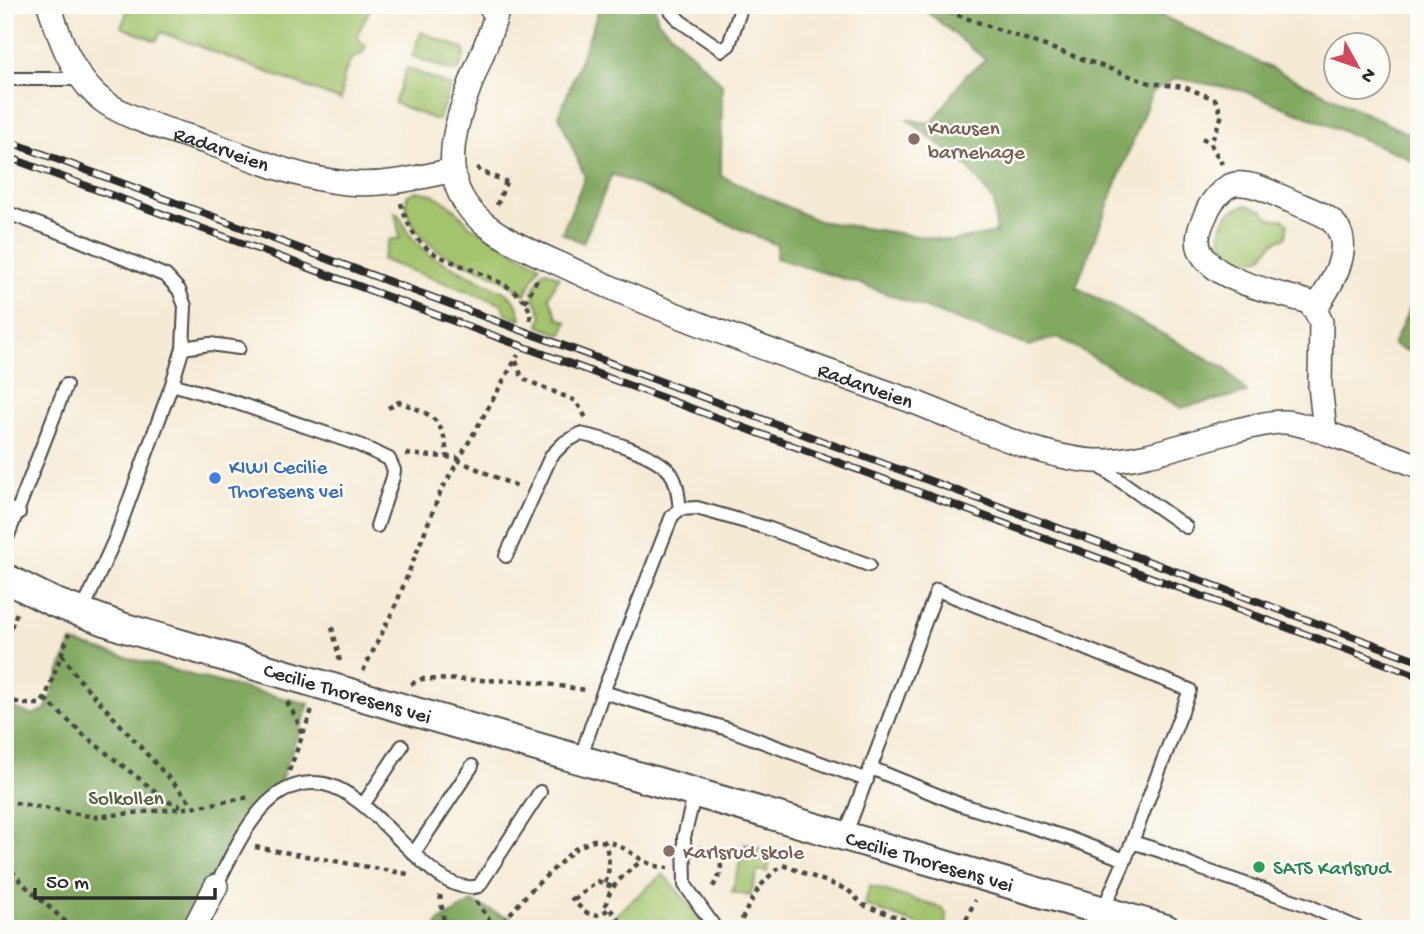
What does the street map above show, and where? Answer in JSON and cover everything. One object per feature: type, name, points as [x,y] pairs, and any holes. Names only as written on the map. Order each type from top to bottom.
[{"type":"street","name":"Radarveien","points":[[49,5],[59,35],[83,79],[96,95],[116,109],[163,128],[302,175],[351,183],[397,181],[453,170]]},
{"type":"street","name":"Radarveien","points":[[496,8],[490,38],[455,134],[453,170],[461,198],[485,224],[522,246],[691,320],[973,426],[1050,452],[1092,461],[1116,461],[1254,426],[1285,422],[1325,432],[1419,466]]},
{"type":"street","points":[[1315,310],[1338,269],[1343,250],[1342,236],[1336,226],[1325,216],[1260,188],[1232,184],[1222,191],[1206,211],[1198,235],[1199,249],[1215,269],[1227,277],[1308,302],[1315,310],[1321,322],[1320,384],[1325,432]]},
{"type":"street","name":"Cecilie Thoresens vei","points":[[5,578],[75,624],[580,759],[1103,910],[1148,926]]},
{"type":"street","points":[[194,929],[216,886]]},
{"type":"lane","points":[[666,5],[690,28],[722,50],[729,45],[742,5]]},
{"type":"lane","points":[[5,79],[83,79]]},
{"type":"lane","points":[[5,212],[166,276],[179,290],[185,306],[183,348],[172,384],[114,540],[75,624]]},
{"type":"lane","points":[[183,348],[210,344],[239,348]]},
{"type":"lane","points":[[172,384],[357,444],[389,459],[394,470],[393,477],[377,526]]},
{"type":"lane","points":[[5,543],[19,513],[66,385]]},
{"type":"lane","points":[[506,556],[551,456],[565,442],[580,434],[654,460],[670,471],[675,480],[680,509]]},
{"type":"lane","points":[[1092,461],[1186,527]]},
{"type":"lane","points":[[5,507],[19,513]]},
{"type":"lane","points":[[580,759],[671,516],[680,509],[697,508],[767,528],[869,565]]},
{"type":"lane","points":[[845,836],[937,590],[1190,690],[1103,910]]},
{"type":"lane","points":[[603,692],[728,729],[1068,838],[1125,860]]},
{"type":"lane","points":[[363,805],[402,746]]},
{"type":"lane","points":[[414,853],[472,766]]},
{"type":"lane","points":[[216,886],[237,848],[269,802],[290,786],[306,783],[344,790],[440,877],[470,889],[480,886],[540,792]]},
{"type":"lane","points":[[695,792],[684,837],[685,885],[716,929]]},
{"type":"lane","points":[[1132,842],[1307,905],[1359,929]]},
{"type":"path","points":[[929,5],[1150,83],[1184,87],[1215,99],[1222,115],[1210,143]]},
{"type":"path","points":[[1202,138],[1210,143],[1223,166]]},
{"type":"path","points":[[475,157],[480,171],[508,180],[497,204]]},
{"type":"path","points":[[397,181],[404,213],[415,235],[427,248],[499,282],[525,302],[530,313],[530,322]]},
{"type":"path","points":[[525,302],[541,271]]},
{"type":"path","points":[[362,673],[395,607],[440,493],[517,358],[521,375],[526,380],[576,401],[594,437]]},
{"type":"path","points":[[388,408],[399,402],[426,412],[437,420],[446,439],[447,456]]},
{"type":"path","points":[[389,459],[399,454],[417,453],[447,456],[534,494]]},
{"type":"path","points":[[11,627],[18,609]]},
{"type":"path","points":[[5,698],[37,706],[45,699],[75,624]]},
{"type":"path","points":[[332,627],[341,667]]},
{"type":"path","points":[[61,654],[93,696],[195,807]]},
{"type":"path","points":[[407,685],[422,679],[506,680],[603,692]]},
{"type":"path","points":[[282,695],[296,717],[302,735]]},
{"type":"path","points":[[45,699],[86,737],[169,802],[186,808]]},
{"type":"path","points":[[290,786],[289,768],[314,704]]},
{"type":"path","points":[[5,801],[94,817],[195,807],[256,795],[269,802]]},
{"type":"path","points":[[470,889],[481,911],[496,929],[529,892],[576,849],[593,839],[620,846],[652,867],[670,869],[685,865]]},
{"type":"path","points":[[605,842],[609,864],[605,883]]},
{"type":"path","points":[[251,847],[261,846],[333,862],[430,878],[440,877],[439,889],[445,929]]},
{"type":"path","points":[[697,848],[713,850],[722,865],[720,877],[708,897]]},
{"type":"path","points":[[626,929],[606,904],[608,893],[640,861]]},
{"type":"path","points":[[5,863],[23,884],[74,929]]},
{"type":"path","points":[[737,929],[757,888],[768,875],[783,866],[848,890],[863,905],[905,920],[921,929]]},
{"type":"path","points":[[610,908],[604,912],[590,914],[582,911],[572,899],[598,881],[612,887]]},
{"type":"green space","points":[[130,5],[372,5],[357,35],[366,46],[363,53],[351,59],[344,75],[341,100],[161,32],[156,41],[121,27]]},
{"type":"green space","points":[[601,5],[654,5],[658,21],[722,84],[721,176],[818,221],[951,241],[996,233],[994,202],[967,166],[908,120],[932,123],[966,75],[986,60],[919,5],[1140,5],[1322,92],[1322,102],[1342,102],[1419,139],[1419,166],[1402,155],[1244,91],[1176,78],[1152,92],[1076,287],[1225,368],[1247,393],[1181,408],[1058,337],[1028,346],[858,283],[776,258],[777,245],[612,174],[583,243],[562,233],[585,177],[559,116]]},
{"type":"green space","points":[[421,32],[464,49],[459,70],[452,71],[412,56]]},
{"type":"green space","points":[[407,68],[451,86],[436,120],[394,103]]},
{"type":"green space","points":[[416,191],[432,194],[455,209],[469,225],[540,265],[525,295],[504,280],[438,251],[426,240],[407,212],[407,196]]},
{"type":"green space","points":[[1247,205],[1262,210],[1271,219],[1283,219],[1288,224],[1286,237],[1274,243],[1257,259],[1244,260],[1234,257],[1226,250],[1221,229],[1233,210]]},
{"type":"green space","points":[[395,212],[410,235],[429,255],[508,294],[517,305],[521,319],[505,314],[502,304],[382,260],[389,240],[400,238]]},
{"type":"green space","points":[[547,271],[559,277],[549,296],[558,318],[567,322],[562,335],[539,326],[542,316],[532,292],[543,272]]},
{"type":"green space","points":[[1419,287],[1419,356],[1393,345]]},
{"type":"green space","name":"Solkollen","points":[[71,642],[309,704],[280,782],[184,929],[5,929],[5,705],[32,715],[46,709]]},
{"type":"green space","points":[[745,844],[773,853],[767,872],[758,870],[750,896],[732,892]]},
{"type":"green space","points":[[663,874],[710,929],[610,929],[606,923]]},
{"type":"green space","points":[[870,886],[942,908],[947,914],[947,921],[942,929],[934,928],[864,905]]},
{"type":"green space","points":[[472,902],[503,916],[509,916],[520,929],[436,929],[438,922]]},
{"type":"railway","points":[[5,140],[1419,661]]},
{"type":"railway","points":[[5,156],[1419,676]]},
{"type":"place","name":"Knausen barnehage","points":[[914,139]]},
{"type":"place","name":"KIWI Cecilie Thoresens vei","points":[[215,478]]},
{"type":"place","name":"Karlsrud skole","points":[[669,851]]},
{"type":"place","name":"SATS Karlsrud","points":[[1259,867]]}]
